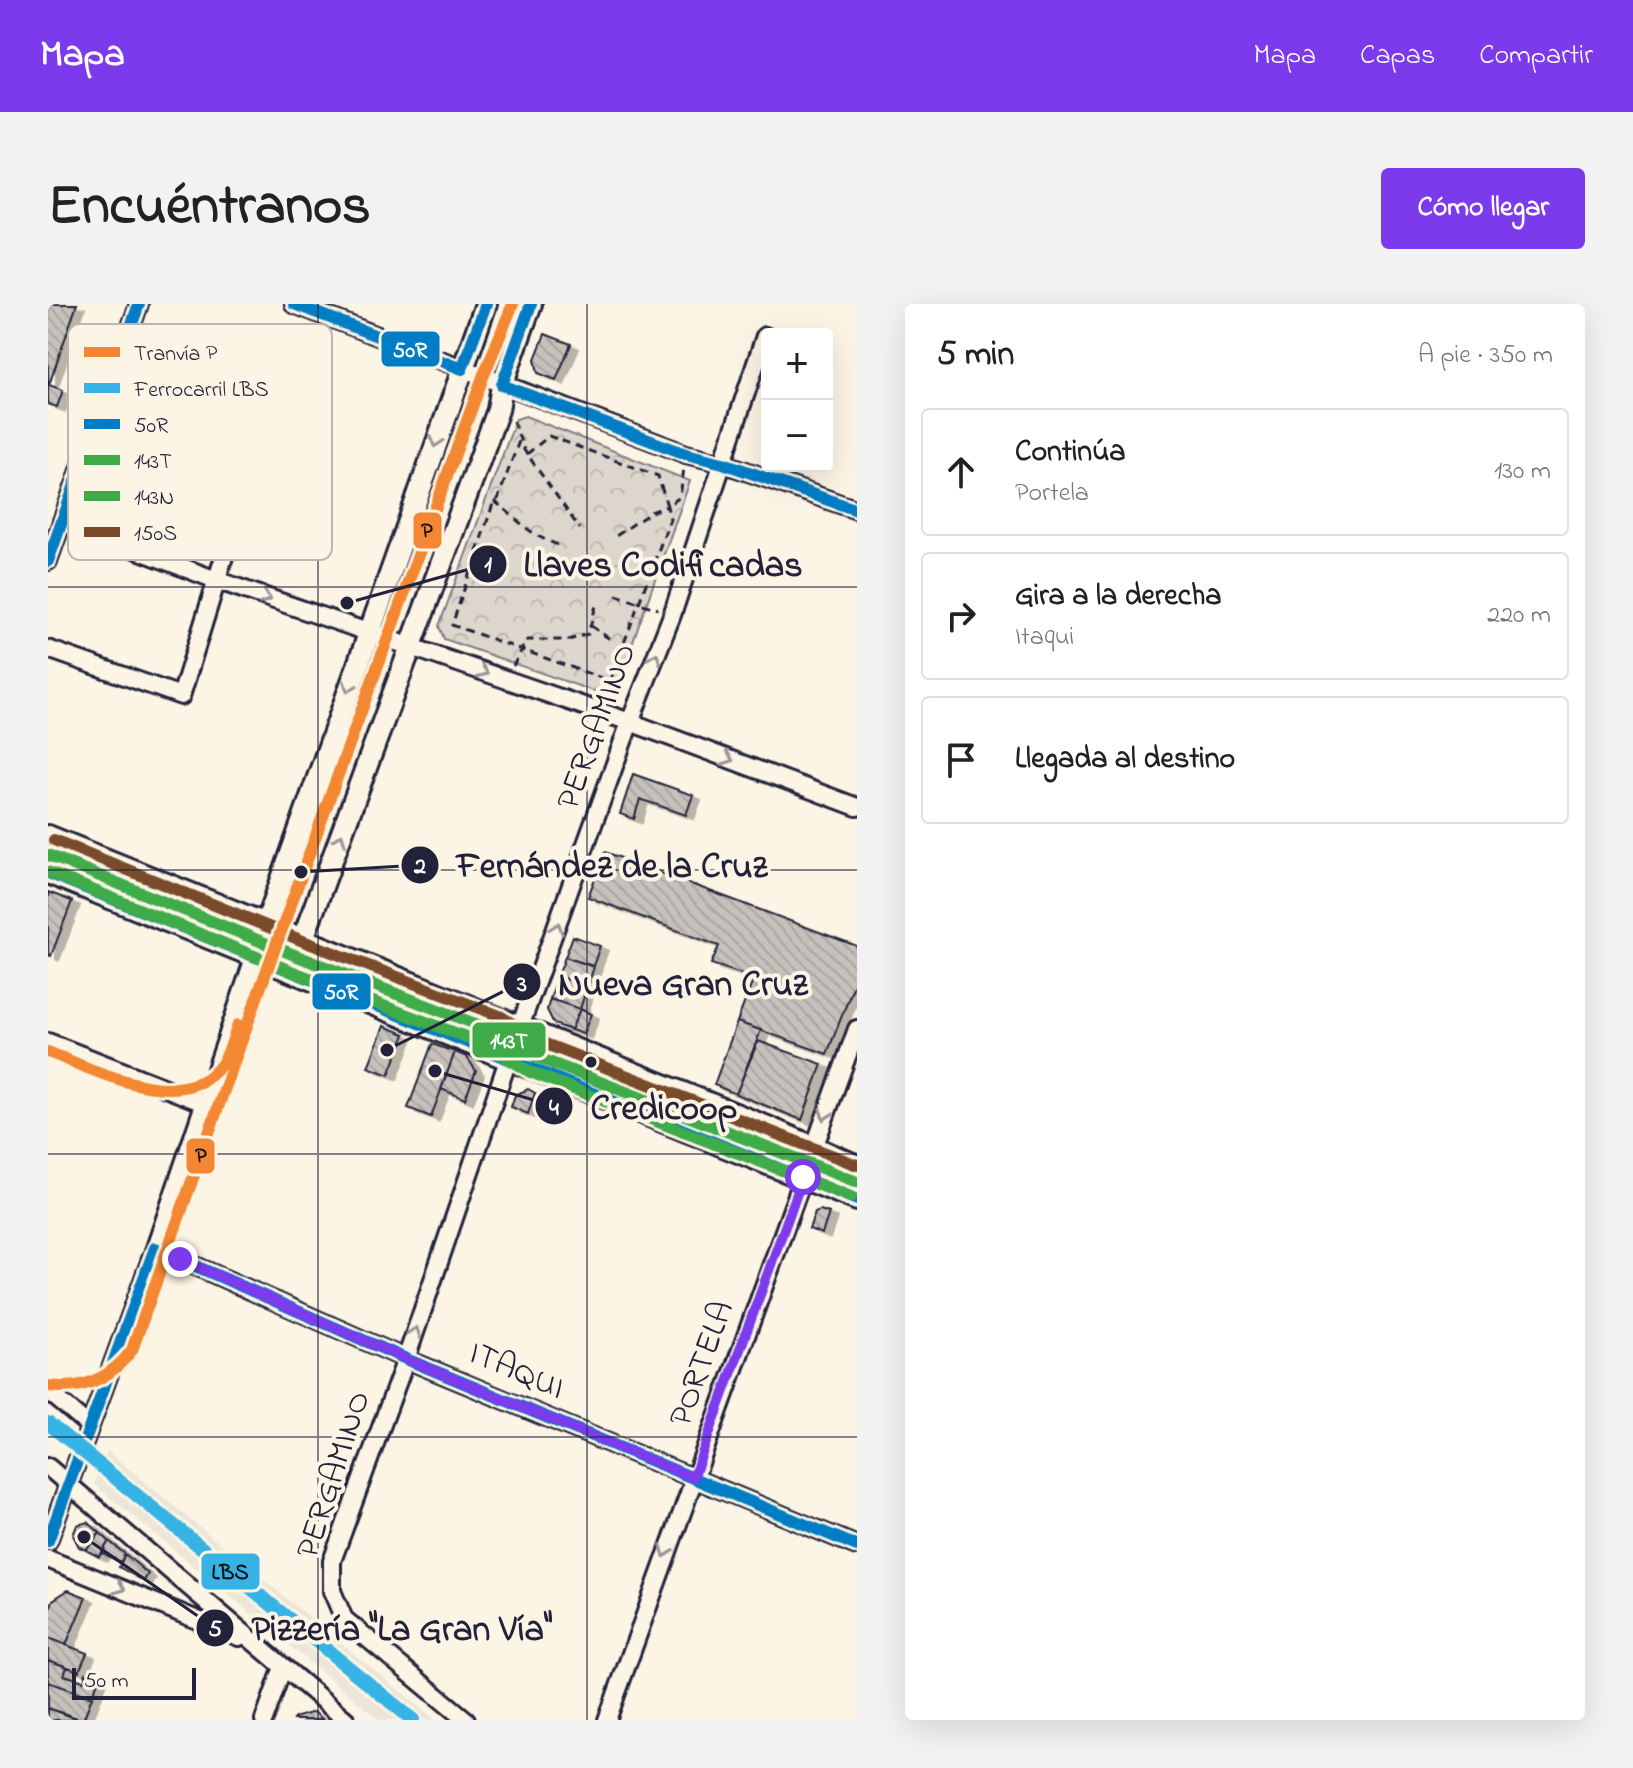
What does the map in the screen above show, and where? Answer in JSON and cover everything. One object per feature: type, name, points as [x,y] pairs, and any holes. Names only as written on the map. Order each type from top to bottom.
[{"type":"main road","points":[[260,940],[486,304]]},
{"type":"main road","points":[[297,955],[498,410],[502,385],[531,304]]},
{"type":"main road","points":[[48,836],[260,940],[808,1162],[857,1166]]},
{"type":"main road","points":[[48,873],[260,940],[808,1162],[857,1200]]},
{"type":"street","points":[[132,324],[139,304]]},
{"type":"street","points":[[294,304],[686,454],[723,463],[857,510]]},
{"type":"street","name":"PERGAMINO","points":[[466,1720],[344,1619],[332,1591],[332,1561],[630,722],[672,615],[761,348]]},
{"type":"street","points":[[48,561],[68,504]]},
{"type":"street","points":[[62,521],[68,523]]},
{"type":"street","points":[[164,560],[368,634],[630,722],[857,807]]},
{"type":"street","points":[[48,649],[181,696],[222,560]]},
{"type":"street","points":[[48,855],[260,940],[155,1248],[48,1541]]},
{"type":"street","name":"PORTELA","points":[[607,1720],[857,1029]]},
{"type":"street","points":[[48,1042],[204,1103]]},
{"type":"street","points":[[808,1162],[857,1182]]},
{"type":"street","name":"ITAQUI","points":[[155,1248],[406,1359],[857,1546]]},
{"type":"street","points":[[48,1391],[89,1426]]},
{"type":"street","points":[[48,1467],[346,1720]]},
{"type":"street","points":[[48,1559],[253,1642]]},
{"type":"street","points":[[264,1720],[283,1667]]},
{"type":"path","points":[[498,410],[511,415],[519,441],[580,529]]},
{"type":"path","points":[[519,441],[498,499],[494,501],[452,625],[610,681],[670,519],[658,476],[549,436],[527,454]]},
{"type":"path","points":[[613,538],[680,497],[686,454]]},
{"type":"path","points":[[494,501],[523,528],[559,545]]},
{"type":"path","points":[[616,595],[672,615]]},
{"type":"path","points":[[507,681],[527,640],[569,640],[588,634],[597,602]]},
{"type":"path","points":[[591,626],[610,639]]},
{"type":"path","points":[[412,1711],[422,1720]]},
{"type":"shaded area","points":[[107,1451],[435,1720],[380,1720],[94,1484]]},
{"type":"green space","points":[[525,416],[690,481],[613,698],[444,639],[439,626],[516,419]]},
{"type":"building","points":[[48,304],[77,304],[49,385],[63,390],[57,407],[48,404]]},
{"type":"building","points":[[545,334],[571,344],[556,380],[538,373],[535,359]]},
{"type":"building","points":[[633,774],[693,795],[686,815],[640,799],[634,819],[620,814]]},
{"type":"building","points":[[605,852],[857,946],[857,977],[827,1054],[737,1022],[754,978],[711,964],[719,946],[588,897]]},
{"type":"building","points":[[48,892],[72,901],[51,956],[48,955]]},
{"type":"building","points":[[573,936],[600,946],[593,966],[565,957]]},
{"type":"building","points":[[565,957],[594,967],[587,987],[558,976]]},
{"type":"building","points":[[558,976],[587,987],[580,1009],[550,999]]},
{"type":"building","points":[[550,999],[580,1009],[571,1030],[554,1024],[547,1010]]},
{"type":"building","points":[[580,1009],[591,1014],[583,1034],[571,1030]]},
{"type":"building","points":[[737,1022],[761,1030],[736,1094],[714,1085]]},
{"type":"building","points":[[384,1026],[405,1034],[389,1075],[368,1067]]},
{"type":"building","points":[[758,1041],[822,1064],[802,1120],[736,1094]]},
{"type":"building","points":[[432,1044],[455,1052],[431,1117],[408,1108]]},
{"type":"building","points":[[455,1052],[467,1057],[476,1071],[465,1099],[441,1089]]},
{"type":"building","points":[[528,1089],[535,1093],[528,1114],[511,1107],[515,1095]]},
{"type":"building","points":[[815,1212],[829,1213],[822,1234],[809,1229]]},
{"type":"building","points":[[88,1522],[100,1533],[86,1550],[79,1547],[73,1535],[77,1525]]},
{"type":"building","points":[[100,1533],[109,1541],[99,1557],[86,1550]]},
{"type":"building","points":[[109,1541],[125,1554],[121,1562],[102,1553]]},
{"type":"building","points":[[125,1554],[148,1574],[144,1581],[119,1567]]},
{"type":"building","points":[[68,1590],[86,1597],[66,1645],[48,1638],[48,1614],[53,1600]]},
{"type":"building","points":[[48,1638],[87,1653],[79,1671],[48,1660]]},
{"type":"building","points":[[48,1660],[67,1667],[64,1675],[84,1681],[86,1673],[99,1678],[92,1697],[48,1682]]},
{"type":"building","points":[[48,1682],[92,1697],[83,1720],[48,1708]]},
{"type":"building","points":[[48,1708],[81,1720],[48,1720]]},
{"type":"building","points":[[314,1712],[323,1720],[293,1720],[294,1718]]},
{"type":"tram line","name":"P","points":[[48,1386],[73,1386],[95,1380],[115,1368],[132,1350],[260,989],[483,377],[513,304]]},
{"type":"tram line","name":"P","points":[[48,1052],[137,1084],[161,1088],[184,1087],[204,1080],[221,1065],[238,1025]]},
{"type":"rail line","name":"LBS","points":[[48,1423],[413,1720]]},
{"type":"transit line","name":"50R","points":[[132,324],[139,304]]},
{"type":"transit line","name":"50R","points":[[294,304],[462,369],[486,304]]},
{"type":"transit line","name":"50R","points":[[531,304],[502,385],[686,454],[723,463],[857,510]]},
{"type":"transit line","name":"50R","points":[[48,561],[68,505]]},
{"type":"transit line","name":"150S","points":[[54,840],[303,941],[500,1016],[543,1043],[857,1165]]},
{"type":"transit line","name":"143T","points":[[48,855],[297,956],[494,1031],[536,1057],[857,1182]]},
{"type":"transit line","name":"143N","points":[[48,872],[291,971],[487,1045],[530,1072],[851,1197]]},
{"type":"transit line","name":"50R","points":[[48,873],[857,1200]]},
{"type":"transit line","name":"50R","points":[[48,1541],[155,1248],[406,1359],[857,1546]]},
{"type":"place","name":"Llaves Codificadas","points":[[347,603]]},
{"type":"place","name":"Fernández de la Cruz","points":[[301,872]]},
{"type":"place","name":"Nueva Gran Cruz","points":[[387,1050]]},
{"type":"place","name":"Credicoop","points":[[435,1071]]},
{"type":"place","name":"Pizzería \"La Gran Vía\"","points":[[84,1537]]},
{"type":"route","points":[[180,1259],[406,1359],[693,1478],[803,1177]]}]
